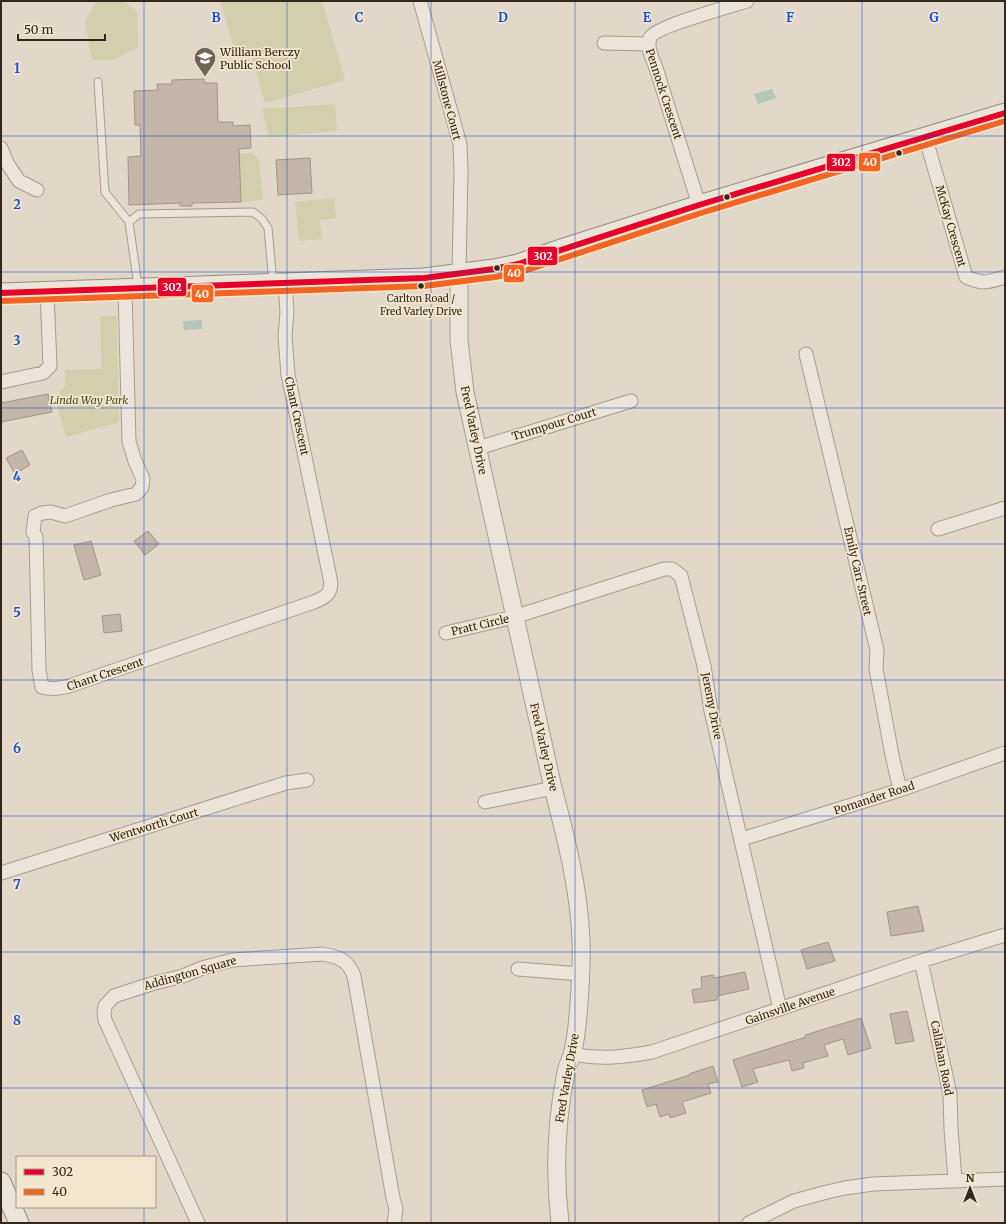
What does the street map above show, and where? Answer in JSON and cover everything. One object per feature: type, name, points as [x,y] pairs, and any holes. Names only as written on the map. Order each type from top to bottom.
[{"type":"main road","points":[[1,293],[424,278],[494,269],[518,264],[699,205],[1005,113]]},
{"type":"main road","points":[[1,1182],[19,1223]]},
{"type":"street","name":"Millstone Court","points":[[420,1],[460,144],[461,170],[459,273]]},
{"type":"street","name":"Pennock Crescent","points":[[699,205],[648,44],[650,37],[654,33],[677,23],[747,1]]},
{"type":"street","points":[[604,43],[648,44]]},
{"type":"street","name":"McKay Crescent","points":[[925,136],[966,277],[980,282],[987,282],[1005,277]]},
{"type":"street","points":[[1,148],[7,163],[19,181],[36,190]]},
{"type":"street","name":"Fred Varley Drive","points":[[459,273],[458,324],[465,392],[514,616],[567,844],[575,886],[581,940],[578,1017],[572,1054],[566,1071],[558,1121],[556,1148],[557,1198],[560,1223]]},
{"type":"street","name":"Chant Crescent","points":[[131,288],[129,442],[143,479],[142,487],[136,494],[111,500],[64,516],[51,512],[42,513],[35,516],[33,532],[36,537],[39,670],[42,687],[49,689],[58,689],[83,682],[323,599],[332,587],[288,375],[285,336],[287,312],[279,283]]},
{"type":"street","points":[[1,382],[43,373],[50,366],[47,291]]},
{"type":"street","name":"Emily Carr Street","points":[[806,354],[877,650],[876,669],[900,790]]},
{"type":"street","name":"Trumpour Court","points":[[478,448],[630,401]]},
{"type":"street","points":[[938,529],[1005,508]]},
{"type":"street","name":"Jeremy Drive","points":[[514,616],[651,572],[672,569],[681,576],[704,666],[711,711],[742,839],[780,1009]]},
{"type":"street","name":"Pratt Circle","points":[[446,633],[514,616]]},
{"type":"street","name":"Pomander Road","points":[[742,839],[900,790],[1005,753]]},
{"type":"street","name":"Wentworth Court","points":[[1,873],[286,783],[307,780]]},
{"type":"street","points":[[485,802],[553,788]]},
{"type":"street","name":"Gainsville Avenue","points":[[572,1054],[589,1058],[607,1058],[652,1052],[921,961],[1005,935]]},
{"type":"street","name":"Addington Square","points":[[198,1223],[105,1020],[104,1013],[106,1006],[114,996],[232,960],[323,954],[335,956],[345,962],[350,967],[354,976],[391,1191],[396,1209],[394,1223]]},
{"type":"street","name":"Callahan Road","points":[[921,961],[950,1094],[955,1180]]},
{"type":"street","points":[[518,969],[580,974]]},
{"type":"street","points":[[749,1223],[794,1201],[827,1192],[873,1184],[1005,1179]]},
{"type":"lane","points":[[98,82],[105,192],[129,222],[131,288]]},
{"type":"lane","points":[[129,222],[139,214],[253,212],[262,219],[268,228],[279,283]]},
{"type":"green space","points":[[96,1],[124,1],[137,12],[138,47],[114,60],[92,60],[85,22]]},
{"type":"green space","points":[[220,1],[322,1],[345,80],[265,103],[251,55],[236,55]]},
{"type":"green space","points":[[335,104],[337,131],[269,137],[262,109]]},
{"type":"green space","points":[[252,153],[259,159],[263,200],[241,202],[239,154]]},
{"type":"green space","points":[[334,198],[336,218],[320,220],[322,239],[299,241],[295,202]]},
{"type":"green space","name":"Linda Way Park","points":[[100,316],[117,316],[119,422],[66,437],[55,398],[65,386],[65,370],[101,369]]},
{"type":"shaded area","points":[[772,89],[776,98],[758,104],[754,94]]},
{"type":"shaded area","points":[[202,320],[202,329],[184,330],[183,321]]},
{"type":"building","points":[[204,79],[204,83],[217,83],[218,122],[233,122],[233,126],[250,125],[251,148],[239,149],[241,202],[192,203],[192,206],[180,206],[180,203],[129,205],[128,157],[141,156],[140,125],[135,125],[134,91],[158,90],[157,84],[172,84],[172,80]]},
{"type":"building","points":[[310,158],[312,193],[278,195],[276,160]]},
{"type":"building","points":[[48,394],[52,412],[1,422],[1,403]]},
{"type":"building","points":[[22,450],[30,465],[15,474],[6,458]]},
{"type":"building","points":[[148,531],[159,544],[145,555],[134,541]]},
{"type":"building","points":[[91,541],[101,575],[84,580],[74,545]]},
{"type":"building","points":[[120,614],[122,631],[104,633],[102,616]]},
{"type":"building","points":[[918,906],[924,931],[891,936],[887,912]]},
{"type":"building","points":[[828,942],[835,961],[807,969],[801,950]]},
{"type":"building","points":[[745,972],[749,989],[717,996],[717,1000],[694,1003],[692,990],[702,988],[701,977],[713,975],[714,978]]},
{"type":"building","points":[[907,1011],[914,1041],[896,1044],[890,1014]]},
{"type":"building","points":[[861,1018],[871,1048],[848,1055],[843,1039],[824,1045],[828,1056],[803,1063],[804,1068],[792,1071],[789,1060],[753,1069],[758,1082],[742,1087],[733,1060],[806,1037],[805,1035]]},
{"type":"building","points":[[713,1066],[718,1082],[708,1084],[711,1093],[682,1102],[686,1113],[670,1118],[669,1114],[660,1117],[656,1104],[647,1107],[642,1090]]},
{"type":"transit line","name":"302","points":[[1,293],[424,278],[494,269],[518,264],[699,205],[1005,113]]},
{"type":"transit line","name":"40","points":[[1,301],[424,286],[495,277],[521,272],[701,213],[1005,121]]},
{"type":"place","name":"William Berczy Public School","points":[[205,78]]},
{"type":"place","name":"Carlton Road / Fred Varley Drive","points":[[421,286]]}]
